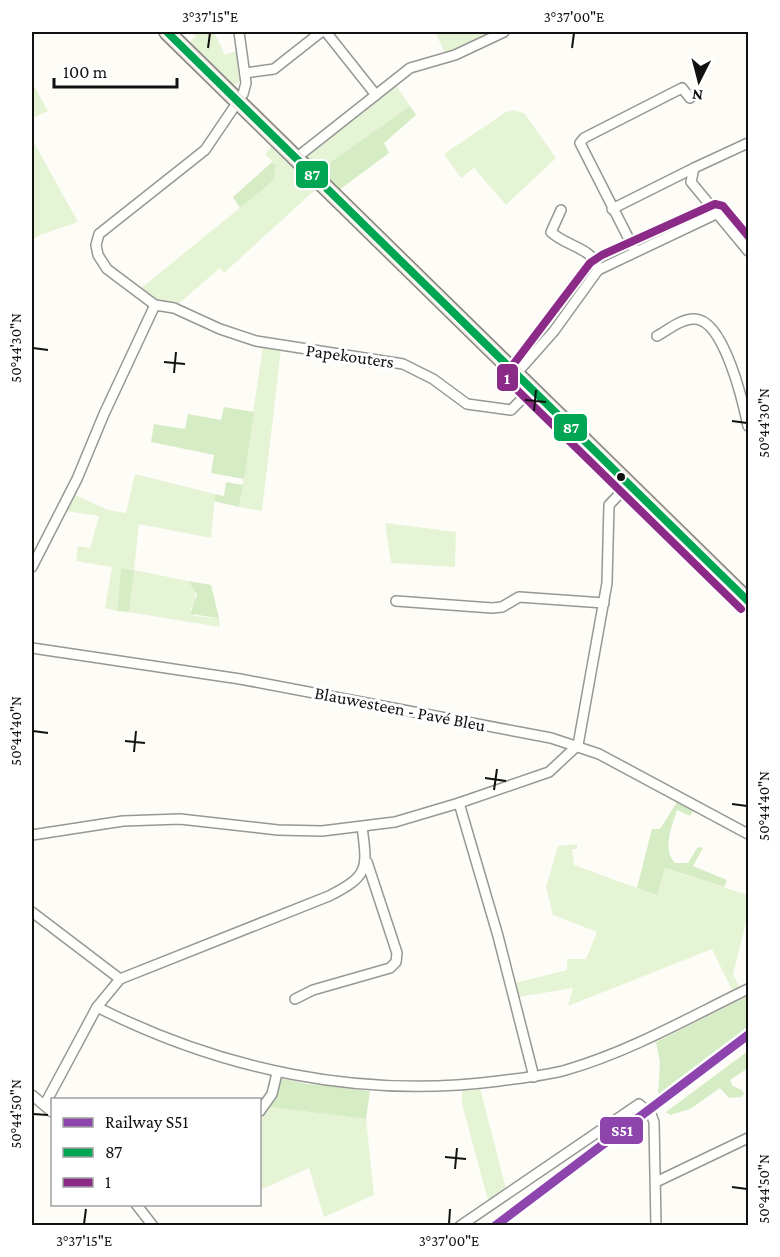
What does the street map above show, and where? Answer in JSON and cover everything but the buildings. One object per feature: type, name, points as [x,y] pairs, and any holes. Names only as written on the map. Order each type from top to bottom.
[{"type":"main road","points":[[167,32],[748,601]]},
{"type":"street","points":[[32,567],[77,479],[104,414],[155,304],[107,269],[98,255],[96,245],[99,234],[205,150],[239,101],[246,83],[239,32]]},
{"type":"street","points":[[245,73],[274,69],[321,32]]},
{"type":"street","points":[[326,32],[376,95]]},
{"type":"street","points":[[296,158],[410,68],[448,56],[504,32]]},
{"type":"street","points":[[635,251],[580,143],[584,138],[682,88],[690,98]]},
{"type":"street","points":[[612,209],[748,142]]},
{"type":"street","points":[[694,168],[692,182],[716,214],[748,250]]},
{"type":"street","points":[[561,210],[551,232],[591,255],[597,262],[598,270]]},
{"type":"street","points":[[516,374],[554,331],[598,270],[716,214]]},
{"type":"street","name":"Papekouters","points":[[155,304],[174,308],[220,329],[256,341],[403,364],[433,379],[467,404],[511,410],[531,390]]},
{"type":"street","points":[[657,336],[687,319],[697,319],[713,328],[731,365],[748,426]]},
{"type":"street","points":[[32,835],[123,821],[180,819],[278,830],[322,831],[362,827],[395,822],[549,772],[578,745],[607,583],[609,505],[629,484]]},
{"type":"street","points":[[396,601],[492,608],[502,607],[519,597],[604,603]]},
{"type":"street","name":"Blauwesteen - Pavé Bleu","points":[[32,648],[251,681],[578,745],[748,834]]},
{"type":"street","points":[[459,803],[498,936],[534,1077]]},
{"type":"street","points":[[296,999],[313,990],[390,968],[396,962],[397,953],[367,860],[362,827]]},
{"type":"street","points":[[45,1104],[97,1007],[120,979],[329,896],[357,881],[367,860]]},
{"type":"street","points":[[32,912],[120,979]]},
{"type":"street","points":[[97,1007],[168,1040],[277,1073],[327,1081],[420,1087],[474,1084],[563,1071],[646,1042],[748,989]]},
{"type":"street","points":[[261,1110],[272,1094],[277,1073]]},
{"type":"street","points":[[32,1095],[51,1111]]},
{"type":"street","points":[[460,1226],[639,1104],[650,1115],[656,1182],[656,1226]]},
{"type":"street","points":[[656,1182],[748,1138]]},
{"type":"street","points":[[138,1206],[153,1226]]},
{"type":"green space","points":[[192,32],[219,32],[215,34],[225,55],[236,51],[240,81],[236,85],[230,83],[189,43],[196,36]]},
{"type":"green space","points":[[435,32],[500,32],[452,54],[445,53]]},
{"type":"green space","points":[[32,82],[48,111],[32,118]]},
{"type":"green space","points":[[395,84],[410,106],[329,163],[304,156]]},
{"type":"green space","points":[[410,106],[416,115],[384,143],[389,153],[339,190],[304,156],[329,163]]},
{"type":"green space","points":[[514,110],[525,114],[556,158],[506,205],[474,168],[461,178],[444,154],[506,112]]},
{"type":"green space","points":[[32,139],[78,222],[32,240]]},
{"type":"green space","points":[[273,145],[316,189],[224,273],[220,268],[176,306],[156,299],[140,289],[274,180],[276,165],[265,154]]},
{"type":"green space","points":[[272,162],[276,165],[274,180],[240,208],[233,197]]},
{"type":"green space","points":[[263,346],[281,349],[262,511],[239,507]]},
{"type":"green space","points":[[224,407],[254,412],[244,479],[211,473],[214,455],[151,442],[154,424],[185,429],[188,414],[221,420]]},
{"type":"green space","points":[[135,474],[215,494],[211,538],[139,524],[134,570],[188,581],[195,595],[195,602],[190,610],[194,616],[219,618],[220,627],[129,612],[133,570],[121,568],[117,611],[105,608],[112,567],[76,561],[78,546],[90,548],[99,516],[66,511],[73,494],[108,510],[126,513]]},
{"type":"green space","points":[[226,482],[243,485],[239,507],[214,501],[215,494],[224,496]]},
{"type":"green space","points":[[385,523],[456,532],[455,567],[391,563]]},
{"type":"green space","points":[[121,568],[134,570],[129,612],[117,611]]},
{"type":"green space","points":[[188,581],[211,585],[219,618],[190,614],[197,595]]},
{"type":"green space","points":[[679,799],[694,809],[690,816],[677,810],[669,837],[671,857],[675,863],[688,863],[698,847],[703,848],[693,866],[727,880],[724,887],[665,868],[657,895],[637,888],[652,829],[660,829]]},
{"type":"green space","points":[[577,844],[577,849],[572,849],[574,865],[656,895],[664,868],[748,895],[748,914],[733,974],[740,988],[733,992],[712,949],[568,1006],[573,988],[519,997],[515,983],[567,970],[567,959],[586,959],[597,932],[553,915],[546,887],[558,846]]},
{"type":"green space","points":[[748,996],[748,1028],[658,1095],[660,1062],[656,1042]]},
{"type":"green space","points":[[748,1051],[748,1068],[730,1080],[733,1086],[742,1090],[744,1094],[741,1097],[729,1098],[720,1088],[690,1109],[670,1115],[666,1112]]},
{"type":"green space","points":[[279,1078],[308,1084],[370,1091],[366,1119],[269,1107]]},
{"type":"green space","points":[[480,1088],[506,1189],[488,1200],[462,1104],[462,1090]]},
{"type":"green space","points":[[269,1107],[366,1119],[374,1195],[324,1217],[309,1168],[261,1190],[261,1114]]},
{"type":"rail line","name":"S51","points":[[495,1226],[748,1035]]},
{"type":"transit line","name":"87","points":[[167,32],[748,601]]},
{"type":"transit line","name":"1","points":[[741,609],[509,382],[506,374],[590,263],[602,255],[715,204],[723,206],[748,236]]}]
